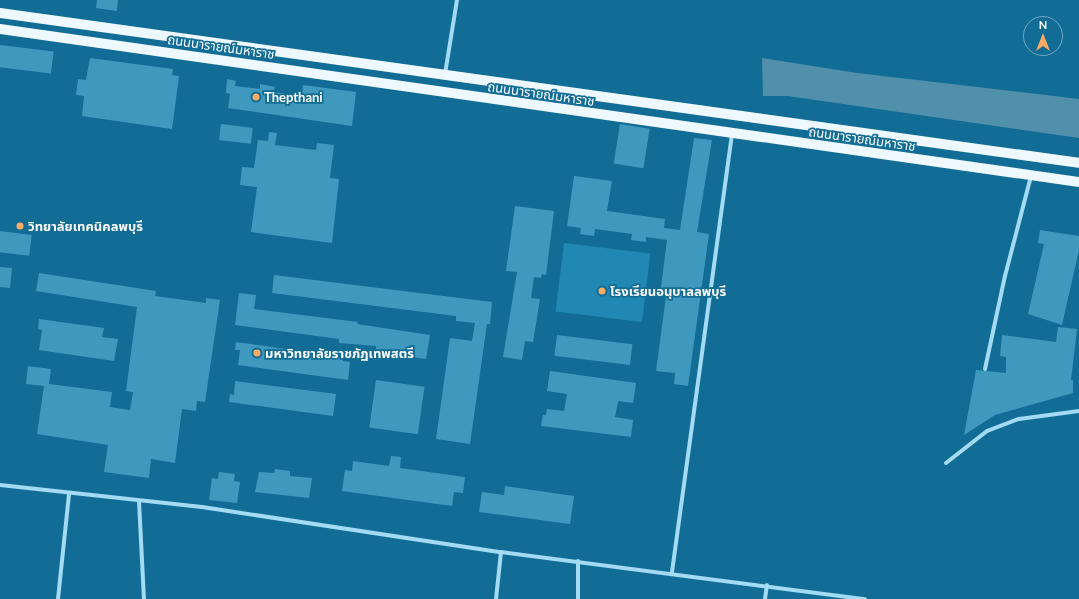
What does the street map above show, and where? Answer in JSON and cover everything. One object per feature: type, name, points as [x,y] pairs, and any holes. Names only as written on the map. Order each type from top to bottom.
[{"type":"main road","name":"ถนนนารายณ์มหาราช","points":[[0,12],[1079,163]]},
{"type":"main road","name":"ถนนนารายณ์มหาราช","points":[[0,29],[732,135],[1079,182]]},
{"type":"street","points":[[445,75],[457,0]]},
{"type":"street","points":[[672,572],[732,135]]},
{"type":"street","points":[[985,369],[1005,276],[1031,176]]},
{"type":"street","points":[[946,463],[994,429],[1019,419],[1079,411]]},
{"type":"street","points":[[0,485],[69,494],[202,507],[501,552],[672,572],[865,599]]},
{"type":"street","points":[[58,599],[69,494]]},
{"type":"street","points":[[139,501],[144,599]]},
{"type":"street","points":[[496,599],[501,552]]},
{"type":"street","points":[[578,561],[578,599]]},
{"type":"street","points":[[765,599],[767,585]]},
{"type":"shaded area","points":[[762,58],[857,73],[1079,99],[1079,138],[788,96],[763,96]]},
{"type":"shaded area","points":[[564,243],[650,254],[642,322],[556,311]]},
{"type":"building","points":[[97,0],[118,0],[117,11],[96,8]]},
{"type":"building","points":[[0,45],[54,52],[51,73],[0,67]]},
{"type":"building","points":[[90,58],[173,69],[172,75],[179,76],[172,129],[82,116],[84,96],[76,95],[78,79],[86,80]]},
{"type":"building","points":[[227,79],[236,81],[235,86],[260,89],[260,84],[275,87],[274,92],[302,96],[303,85],[356,92],[352,126],[228,108],[230,94],[226,93]]},
{"type":"building","points":[[221,124],[253,128],[251,144],[219,140]]},
{"type":"building","points":[[620,124],[650,129],[643,168],[614,164]]},
{"type":"building","points":[[269,132],[277,133],[275,145],[316,150],[317,143],[334,145],[330,178],[339,179],[332,243],[251,232],[257,187],[240,185],[242,167],[254,168],[258,140],[268,141]]},
{"type":"building","points":[[694,138],[712,140],[697,232],[709,234],[688,386],[674,384],[675,373],[656,371],[666,296],[660,295],[667,240],[646,237],[646,242],[631,240],[632,234],[595,229],[594,236],[580,234],[581,228],[567,226],[574,176],[612,181],[607,211],[665,219],[664,228],[680,230]]},
{"type":"building","points":[[515,206],[554,211],[546,275],[542,274],[541,278],[534,277],[531,298],[540,299],[533,342],[525,341],[522,360],[503,357],[517,272],[506,271]]},
{"type":"building","points":[[1040,230],[1079,236],[1079,250],[1062,325],[1028,314],[1044,244],[1038,243]]},
{"type":"building","points":[[0,231],[32,235],[29,256],[0,252]]},
{"type":"building","points":[[0,267],[12,268],[10,288],[0,287]]},
{"type":"building","points":[[39,273],[156,291],[155,296],[206,303],[206,298],[220,300],[205,402],[197,401],[196,411],[182,409],[175,463],[151,459],[149,478],[104,472],[108,445],[37,434],[44,386],[26,384],[28,366],[51,369],[49,384],[112,392],[110,407],[130,410],[133,392],[126,391],[137,307],[36,291]]},
{"type":"building","points":[[274,275],[492,302],[490,324],[487,324],[470,444],[436,439],[450,338],[472,341],[475,323],[456,321],[456,316],[272,293]]},
{"type":"building","points":[[239,293],[256,295],[254,309],[358,322],[357,324],[430,335],[426,359],[376,352],[376,346],[339,343],[339,339],[235,325]]},
{"type":"building","points":[[39,319],[104,328],[102,337],[118,339],[114,361],[39,350],[42,330],[38,329]]},
{"type":"building","points":[[1058,327],[1077,329],[1071,380],[1073,380],[1073,393],[995,415],[964,435],[976,370],[1006,373],[1006,357],[1000,356],[1002,335],[1056,342]]},
{"type":"building","points":[[557,335],[632,344],[630,365],[554,356]]},
{"type":"building","points":[[236,342],[343,357],[343,361],[350,362],[348,380],[238,365],[240,350],[235,350]]},
{"type":"building","points":[[550,371],[636,383],[633,403],[618,401],[615,417],[633,420],[631,437],[541,426],[543,415],[546,415],[547,409],[564,411],[567,394],[547,391]]},
{"type":"building","points":[[376,380],[425,387],[418,434],[369,428]]},
{"type":"building","points":[[235,381],[336,394],[333,416],[229,402],[230,394],[234,395]]},
{"type":"building","points":[[391,456],[401,457],[400,468],[465,477],[463,493],[454,492],[452,506],[342,491],[345,470],[352,471],[353,461],[389,466]]},
{"type":"building","points":[[275,469],[290,471],[290,476],[312,478],[309,498],[255,492],[259,472],[274,473]]},
{"type":"building","points":[[219,472],[235,474],[234,481],[240,482],[237,503],[209,500],[212,478],[218,479]]},
{"type":"building","points":[[505,486],[574,496],[570,524],[479,512],[482,492],[504,495]]},
{"type":"place","name":"Thepthani","points":[[256,97]]},
{"type":"place","name":"วิทยาลัยเทคนิคลพบุรี","points":[[20,226]]},
{"type":"place","name":"โรงเรียนอนุบาลลพบุรี","points":[[602,291]]},
{"type":"place","name":"มหาวิทยาลัยราชภัฏเทพสตรี","points":[[257,353]]}]
